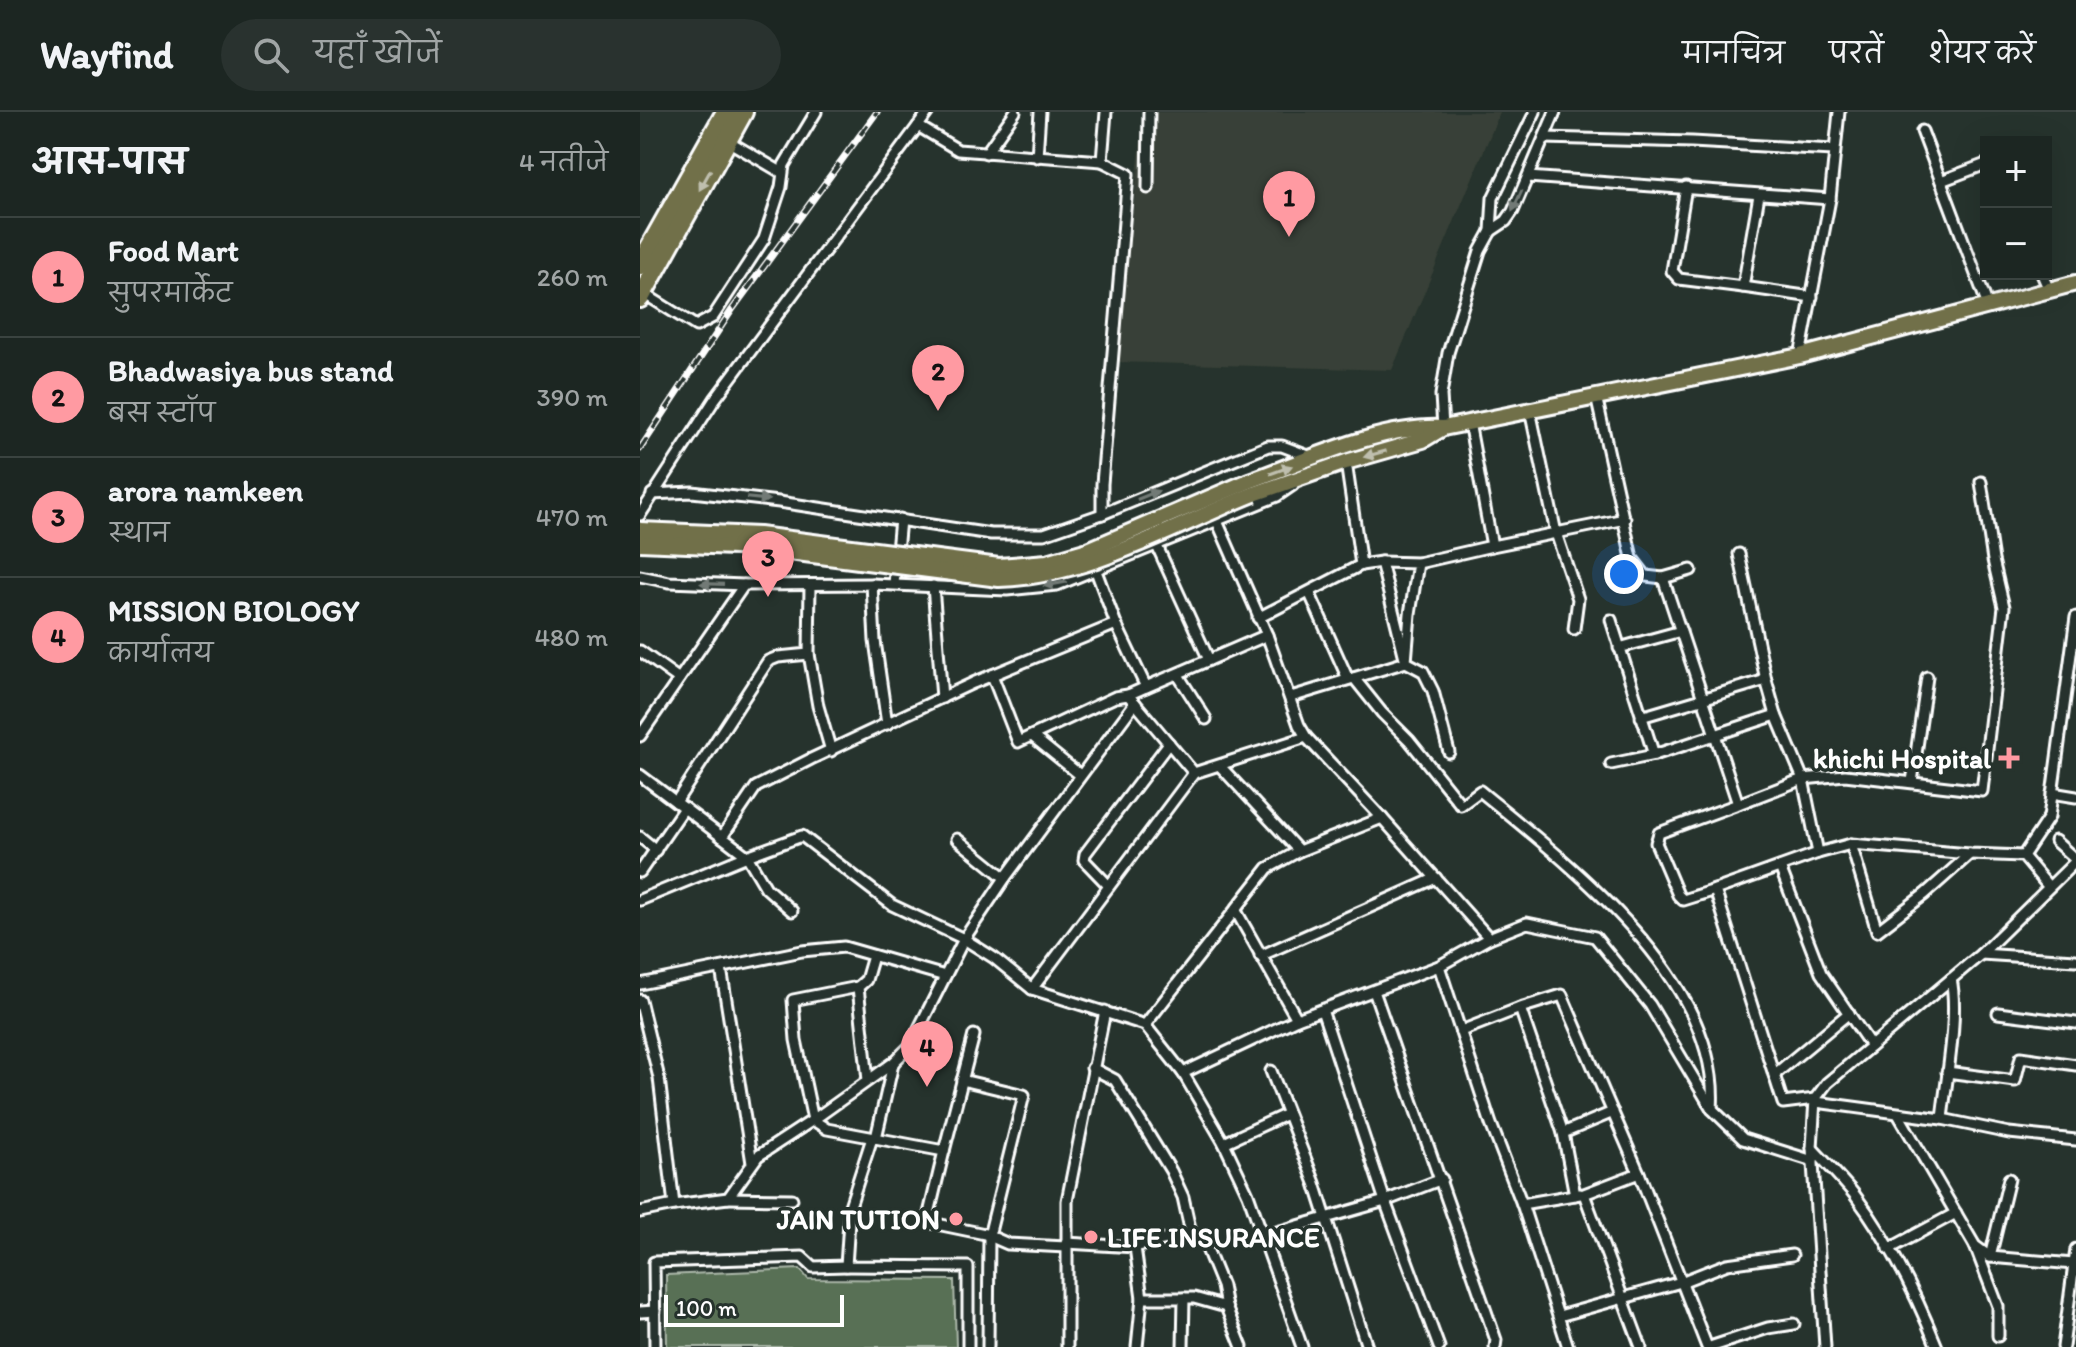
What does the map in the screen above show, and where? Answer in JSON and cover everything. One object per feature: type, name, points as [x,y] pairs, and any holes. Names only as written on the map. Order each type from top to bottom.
[{"type":"highway","points":[[640,265],[726,112]]},
{"type":"highway","points":[[641,295],[743,112]]},
{"type":"main road","points":[[640,543],[758,548],[999,579],[1030,578],[1094,562],[1313,458],[1417,427],[1443,428],[1800,356],[2076,283]]},
{"type":"main road","points":[[640,530],[759,535],[999,566],[1047,562],[1088,550],[1252,488],[1306,476],[1423,440],[1443,428]]},
{"type":"street","points":[[641,295],[696,326],[713,317],[764,239],[781,187],[781,172],[816,112]]},
{"type":"street","points":[[640,515],[715,399],[928,112]]},
{"type":"street","points":[[986,153],[1015,112]]},
{"type":"street","points":[[1037,157],[1040,112]]},
{"type":"street","points":[[1102,161],[1106,112]]},
{"type":"street","points":[[1148,188],[1149,112]]},
{"type":"street","points":[[1443,428],[1441,395],[1448,353],[1480,251],[1491,231],[1493,198],[1535,112]]},
{"type":"street","points":[[1491,231],[1506,221],[1555,112]]},
{"type":"street","points":[[1800,356],[1830,199],[1839,112]]},
{"type":"street","points":[[918,126],[958,150],[1102,161],[1128,174],[1103,468],[1102,514]]},
{"type":"street","points":[[1922,131],[1988,306]]},
{"type":"street","points":[[1545,138],[1833,150]]},
{"type":"street","points":[[728,141],[781,172]]},
{"type":"street","points":[[1941,181],[1980,166]]},
{"type":"street","points":[[1528,177],[1830,199]]},
{"type":"street","points":[[1686,187],[1672,271],[1674,275],[1679,279],[1812,297]]},
{"type":"street","points":[[1743,287],[1759,195]]},
{"type":"street","points":[[2045,280],[2049,290]]},
{"type":"street","points":[[1596,396],[1632,558],[1646,576],[1663,578],[1691,570]]},
{"type":"street","points":[[1530,410],[1556,533],[1578,599],[1574,629]]},
{"type":"street","points":[[1469,422],[1492,546]]},
{"type":"street","points":[[652,494],[692,492],[991,534],[1044,534],[1102,514],[1268,446],[1282,446],[1313,458]]},
{"type":"street","points":[[1346,462],[1361,565]]},
{"type":"street","points":[[640,576],[669,582],[744,585],[894,584],[1007,590],[1057,585],[1277,496],[1306,476]]},
{"type":"street","points":[[1981,482],[2004,607],[1982,791],[1845,775],[1803,779],[1659,833],[1656,843],[1683,900],[1851,844],[2023,856],[2048,886]]},
{"type":"street","points":[[894,584],[900,519]]},
{"type":"street","points":[[1258,618],[1310,594],[1361,565],[1418,563],[1625,519]]},
{"type":"street","points":[[1217,521],[1267,635],[1306,737],[1489,938]]},
{"type":"street","points":[[1157,546],[1209,660]]},
{"type":"street","points":[[1739,554],[1766,680],[1776,715],[1803,779],[1818,853]]},
{"type":"street","points":[[1381,562],[1406,662]]},
{"type":"street","points":[[1406,662],[1418,563]]},
{"type":"street","points":[[1096,571],[1116,624],[1146,687]]},
{"type":"street","points":[[1663,578],[1738,804]]},
{"type":"street","points":[[872,584],[875,641],[887,724]]},
{"type":"street","points":[[640,736],[744,585]]},
{"type":"street","points":[[810,585],[809,654],[818,706],[831,751]]},
{"type":"street","points":[[933,586],[942,698]]},
{"type":"street","points":[[1310,594],[1351,678],[1409,740],[1461,805],[1480,791],[1563,859],[1627,921],[1652,951],[1698,1024],[1710,1060],[1714,1086],[1712,1109]]},
{"type":"street","points":[[1611,620],[1654,755]]},
{"type":"street","points":[[722,837],[756,787],[992,675],[1116,624]]},
{"type":"street","points":[[2023,856],[2047,823],[2071,701],[2075,624]]},
{"type":"street","points":[[1619,648],[1681,631]]},
{"type":"street","points":[[728,1198],[752,1163],[893,1063],[910,1046],[964,939],[1131,699],[1146,687],[1267,635]]},
{"type":"street","points":[[640,651],[679,679]]},
{"type":"street","points":[[676,802],[768,661],[809,654]]},
{"type":"street","points":[[1291,697],[1406,662],[1423,671],[1433,691],[1449,752]]},
{"type":"street","points":[[992,675],[1018,742],[1115,697],[1131,699],[1194,773]]},
{"type":"street","points":[[1178,675],[1206,719]]},
{"type":"street","points":[[1912,782],[1927,677]]},
{"type":"street","points":[[1641,717],[1766,680]]},
{"type":"street","points":[[1611,764],[1654,755],[1776,715]]},
{"type":"street","points":[[1032,736],[1080,775]]},
{"type":"street","points":[[1032,989],[1194,773],[1306,737]]},
{"type":"street","points":[[1109,886],[1084,860],[1085,854],[1169,743]]},
{"type":"street","points":[[1220,766],[1299,851]]},
{"type":"street","points":[[640,775],[747,856],[766,888],[792,911]]},
{"type":"street","points":[[2052,793],[2076,797]]},
{"type":"street","points":[[640,872],[684,808]]},
{"type":"street","points":[[1145,1025],[1268,868],[1299,851],[1382,818]]},
{"type":"street","points":[[640,900],[802,836],[892,905],[964,939],[994,958],[1032,989],[1145,1025],[1183,1073],[1224,1143],[1248,1194],[1302,1347]]},
{"type":"street","points":[[640,837],[656,850]]},
{"type":"street","points":[[957,839],[1005,878]]},
{"type":"street","points":[[1825,1347],[1812,1148],[1816,1101],[1827,1083],[1981,954],[2076,861],[2055,841]]},
{"type":"street","points":[[1851,844],[1877,931],[1970,854]]},
{"type":"street","points":[[1780,867],[1821,973],[1871,1046]]},
{"type":"street","points":[[1260,956],[1436,878]]},
{"type":"street","points":[[1715,890],[1783,1103],[1816,1101],[1942,1119],[2009,1133],[2076,1140]]},
{"type":"street","points":[[1236,911],[1297,1019]]},
{"type":"street","points":[[1183,1073],[1297,1019],[1439,966],[1489,938],[1527,923],[1595,937],[1650,1005],[1712,1109],[1743,1139],[1813,1161]]},
{"type":"street","points":[[640,984],[802,951],[844,947],[945,976]]},
{"type":"street","points":[[1981,954],[2076,960]]},
{"type":"street","points":[[873,956],[866,980],[858,987],[793,1000],[796,1040],[813,1120],[827,1129],[944,1151]]},
{"type":"street","points":[[1439,966],[1568,1347]]},
{"type":"street","points":[[721,968],[752,1163]]},
{"type":"street","points":[[1942,1119],[1953,989],[1951,979]]},
{"type":"street","points":[[858,987],[868,1080]]},
{"type":"street","points":[[1374,991],[1442,1179],[1496,1340],[1495,1347]]},
{"type":"street","points":[[1461,1031],[1562,995],[1639,1173],[1708,1347],[1768,1328],[1794,1324]]},
{"type":"street","points":[[640,1000],[659,1078],[674,1205]]},
{"type":"street","points":[[1520,1008],[1563,1133],[1579,1194],[1624,1298],[1641,1347]]},
{"type":"street","points":[[1322,1010],[1385,1201],[1439,1347]]},
{"type":"street","points":[[1067,1347],[1067,1201],[1105,1011]]},
{"type":"street","points":[[1774,1075],[1849,1013]]},
{"type":"street","points":[[1998,1013],[2076,1023]]},
{"type":"street","points":[[974,1035],[927,1222],[989,1236],[1008,1244],[1135,1247],[1191,1233]]},
{"type":"street","points":[[1947,1072],[2015,1081],[2021,1057],[2076,1065]]},
{"type":"street","points":[[846,1266],[850,1206],[874,1138],[893,1063]]},
{"type":"street","points":[[1092,1068],[1115,1080],[1183,1197],[1191,1233],[1205,1244],[1242,1347]]},
{"type":"street","points":[[1271,1071],[1315,1183],[1367,1347]]},
{"type":"street","points":[[962,1080],[1024,1095],[989,1236],[988,1347]]},
{"type":"street","points":[[1563,1133],[1613,1112]]},
{"type":"street","points":[[1224,1143],[1287,1114]]},
{"type":"street","points":[[1898,1114],[1975,1246],[1998,1306],[1998,1336]]},
{"type":"street","points":[[1812,1148],[1854,1194],[1889,1249],[1919,1302],[1937,1347]]},
{"type":"street","points":[[1522,1204],[1579,1194],[1639,1173]]},
{"type":"street","points":[[1263,1236],[1385,1201],[1442,1179]]},
{"type":"street","points":[[1990,1257],[2009,1179]]},
{"type":"street","points":[[640,1212],[728,1198],[792,1199]]},
{"type":"street","points":[[1889,1249],[1956,1213]]},
{"type":"street","points":[[1975,1246],[1990,1257],[2074,1264]]},
{"type":"street","points":[[1135,1247],[1142,1298],[1137,1347]]},
{"type":"street","points":[[2065,1346],[2076,1249]]},
{"type":"street","points":[[1559,1316],[1681,1282],[1727,1264],[1792,1255]]},
{"type":"street","points":[[655,1347],[654,1262],[802,1257],[813,1267],[968,1267],[968,1347]]},
{"type":"street","points":[[1142,1298],[1194,1298],[1226,1307]]},
{"type":"street","points":[[1183,1347],[1184,1298]]},
{"type":"street","points":[[640,1312],[655,1311]]},
{"type":"shaded area","points":[[1144,112],[1500,112],[1392,370],[1116,362]]},
{"type":"green space","points":[[800,1269],[808,1279],[954,1280],[956,1347],[667,1347],[666,1275]]},
{"type":"railway","points":[[640,449],[732,310],[877,112]]},
{"type":"place","name":"Food Mart","points":[[1289,237]]},
{"type":"place","name":"Bhadwasiya bus stand","points":[[938,411]]},
{"type":"place","name":"arora namkeen","points":[[768,597]]},
{"type":"place","name":"khichi Hospital","points":[[2009,758]]},
{"type":"place","name":"MISSION BIOLOGY","points":[[927,1087]]},
{"type":"place","name":"JAIN TUTION","points":[[956,1219]]},
{"type":"place","name":"LIFE INSURANCE","points":[[1091,1237]]}]
